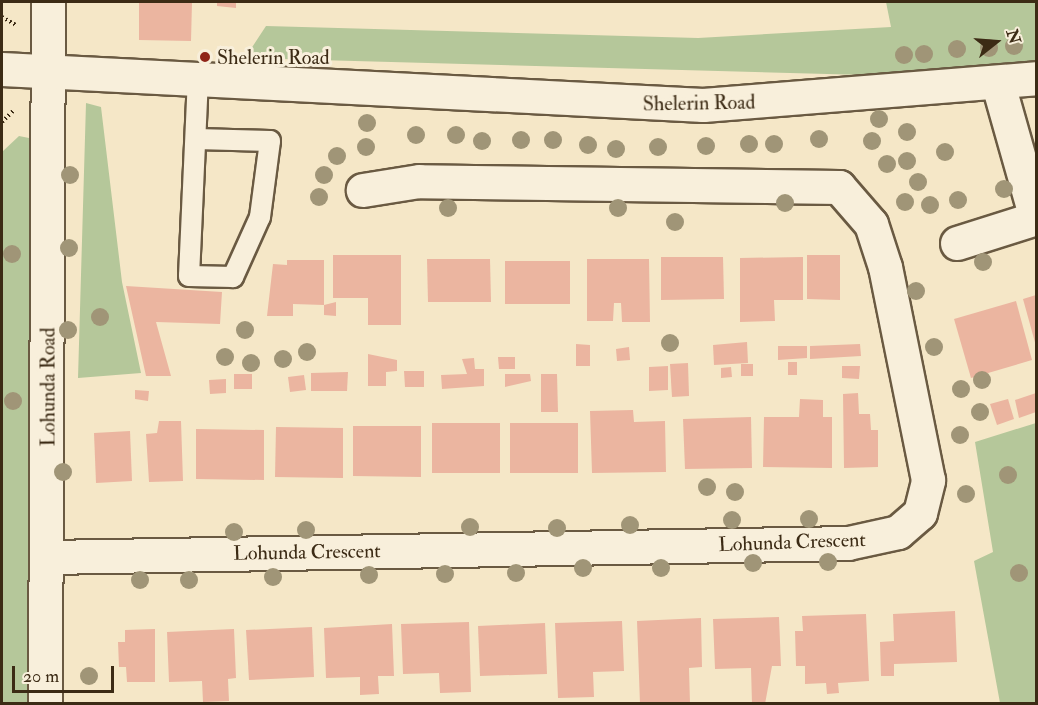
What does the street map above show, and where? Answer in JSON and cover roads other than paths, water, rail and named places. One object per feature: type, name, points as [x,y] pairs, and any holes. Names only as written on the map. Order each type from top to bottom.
[{"type":"street","name":"Lohunda Road","points":[[45,704],[48,557],[48,2]]},
{"type":"street","name":"Shelerin Road","points":[[2,69],[704,105],[998,84],[1036,78]]},
{"type":"street","points":[[957,243],[1036,218],[998,84]]},
{"type":"street","name":"Lohunda Crescent","points":[[48,557],[848,543],[898,532],[920,513],[928,480],[885,267],[871,224],[839,187],[419,181],[363,190]]},
{"type":"lane","points":[[196,139],[270,141],[260,217],[233,277],[189,276],[198,80]]},
{"type":"place","name":"Shelerin Road","points":[[205,57]]}]
